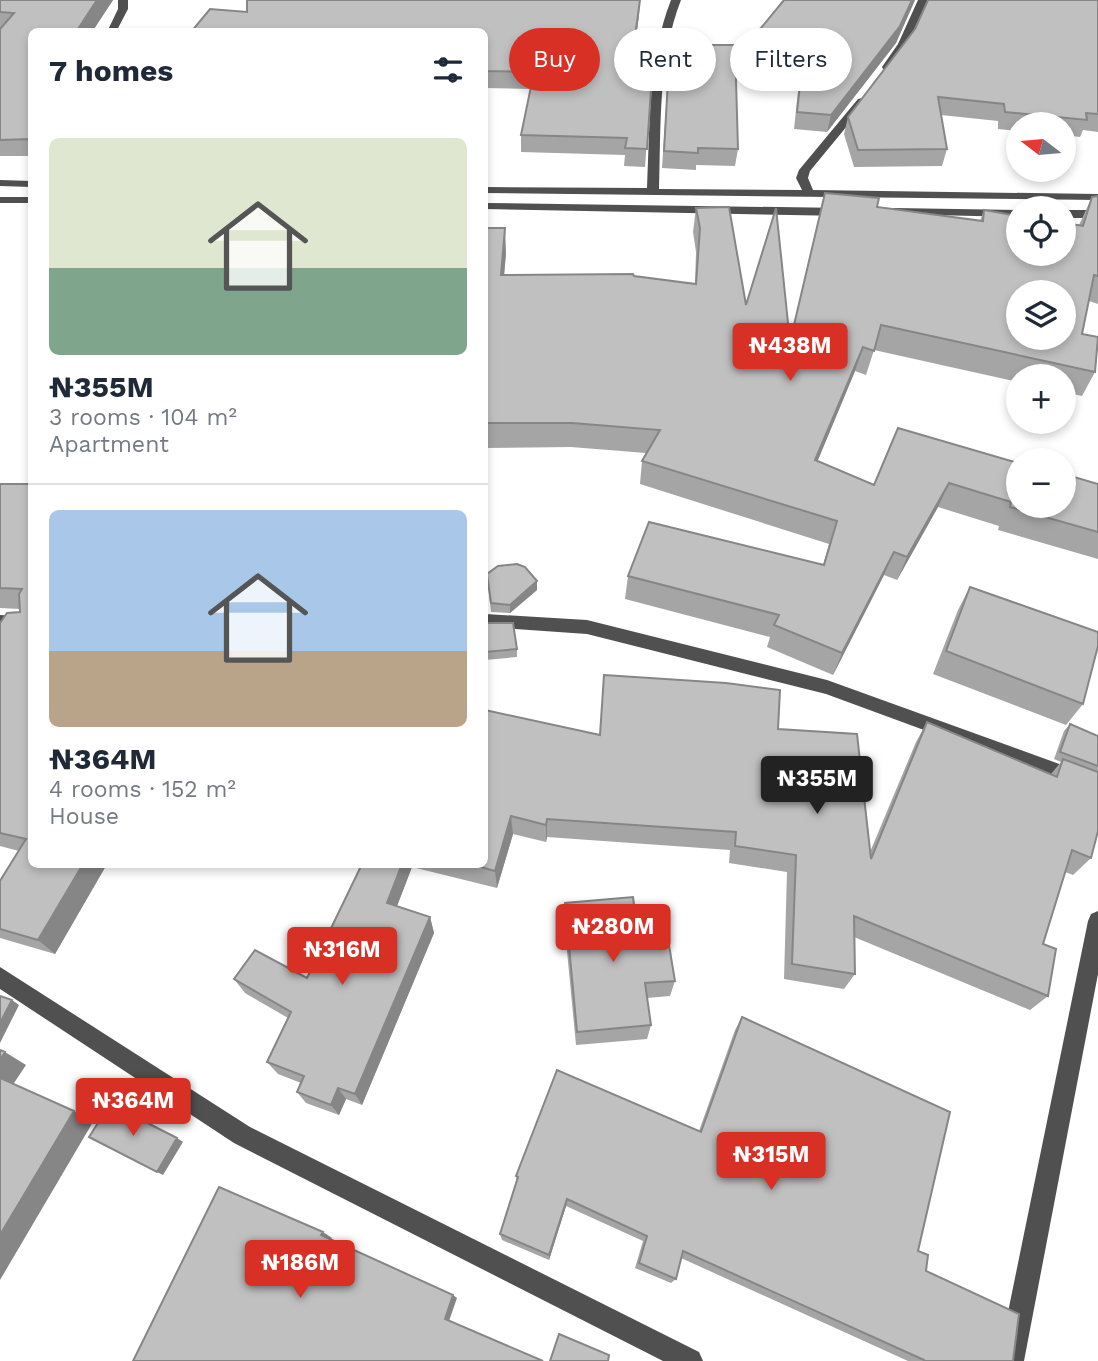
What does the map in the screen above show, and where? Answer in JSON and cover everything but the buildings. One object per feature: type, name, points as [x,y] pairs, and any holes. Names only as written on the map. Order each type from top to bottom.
[{"type":"street","points":[[113,28],[123,9],[124,0]]},
{"type":"street","points":[[653,193],[664,45],[671,8],[676,0]]},
{"type":"street","points":[[882,73],[903,44],[923,0]]},
{"type":"street","points":[[809,194],[802,178],[805,170],[868,93]]},
{"type":"street","points":[[0,183],[28,184]]},
{"type":"street","points":[[488,190],[1098,197]]},
{"type":"street","points":[[0,200],[28,200]]},
{"type":"street","points":[[488,206],[854,212]]},
{"type":"street","points":[[881,212],[1006,214]]},
{"type":"street","points":[[1076,214],[1098,214]]},
{"type":"street","points":[[488,620],[587,627],[827,687],[1098,786]]},
{"type":"street","points":[[0,622],[28,624]]},
{"type":"street","points":[[1011,1361],[1098,921]]},
{"type":"street","points":[[0,978],[242,1135],[690,1361]]}]
